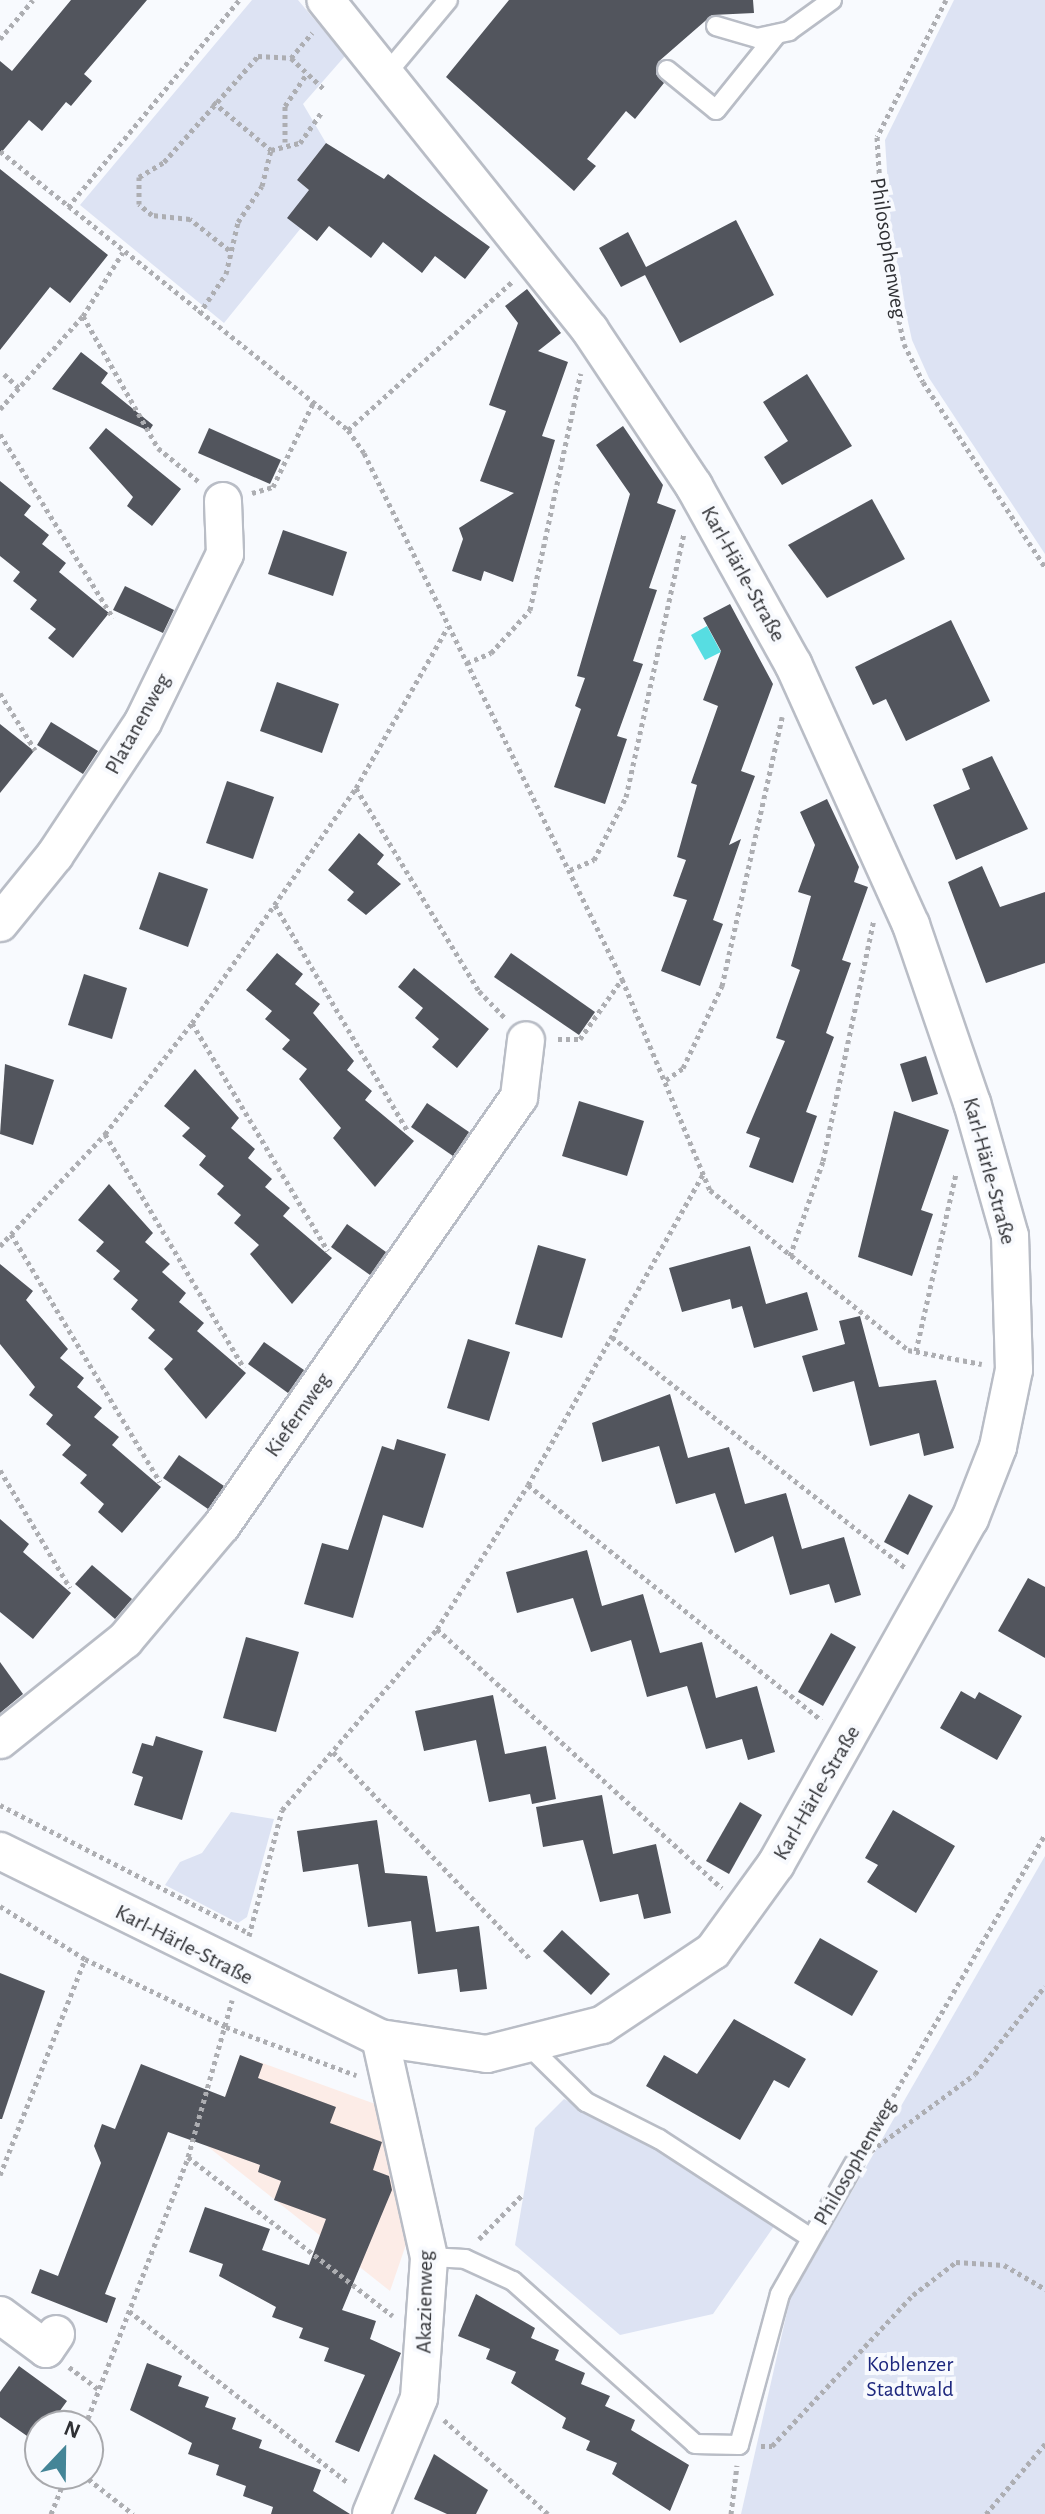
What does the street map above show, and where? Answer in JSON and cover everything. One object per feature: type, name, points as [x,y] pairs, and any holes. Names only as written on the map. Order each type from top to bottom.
[{"type":"street","name":"Karl-Härle-Straße","points":[[0,1851],[239,1973],[380,2038],[441,2051],[531,2048],[641,2005],[713,1951],[747,1910],[847,1741],[932,1589],[998,1447],[1014,1370],[1010,1236],[886,864],[793,664],[694,486],[590,330],[538,259],[326,0]]},
{"type":"street","name":"Platanenweg","points":[[0,923],[55,855],[143,722],[225,554],[223,501]]},
{"type":"street","name":"Kiefernweg","points":[[0,1740],[125,1640],[222,1525],[519,1097],[526,1040]]},
{"type":"street","name":"Akazienweg","points":[[374,2509],[419,2398],[427,2342],[429,2257],[414,2172],[387,2086],[380,2038]]},
{"type":"street","points":[[0,2315],[46,2349],[56,2334]]},
{"type":"lane","points":[[387,73],[448,0]]},
{"type":"lane","points":[[716,26],[757,38],[777,34],[806,23],[832,0]]},
{"type":"lane","points":[[667,70],[716,110],[777,34]]},
{"type":"lane","points":[[531,2048],[586,2102],[659,2139],[811,2238]]},
{"type":"lane","name":"Philosophenweg","points":[[739,2445],[780,2294],[854,2164]]},
{"type":"lane","points":[[429,2257],[465,2259],[513,2281],[695,2444],[739,2445]]},
{"type":"path","points":[[0,39],[33,0]]},
{"type":"path","points":[[68,207],[239,0]]},
{"type":"path","name":"Philosophenweg","points":[[946,0],[877,137],[884,250],[904,344],[923,382],[1045,567]]},
{"type":"path","points":[[229,250],[190,219],[152,215],[135,190],[258,56],[291,58],[325,90]]},
{"type":"path","points":[[285,142],[285,106],[307,73]]},
{"type":"path","points":[[213,102],[271,150]]},
{"type":"path","points":[[199,314],[226,274],[229,250],[262,186],[271,150],[285,142],[300,143],[321,113]]},
{"type":"path","points":[[0,151],[199,314],[348,430],[467,663],[622,979],[710,1190],[790,1256],[916,1351],[1014,1370]]},
{"type":"path","points":[[0,409],[83,316],[123,252]]},
{"type":"path","points":[[348,430],[538,259]]},
{"type":"path","points":[[83,316],[158,448],[223,501],[273,487],[313,403]]},
{"type":"path","points":[[467,663],[491,653],[530,610],[590,330]]},
{"type":"path","points":[[4,374],[19,388]]},
{"type":"path","points":[[0,434],[113,618]]},
{"type":"path","points":[[570,870],[594,860],[626,797],[694,486]]},
{"type":"path","points":[[0,1246],[105,1134],[192,1023],[356,788],[448,626]]},
{"type":"path","points":[[666,1080],[683,1068],[722,986],[793,664]]},
{"type":"path","points":[[0,693],[35,750]]},
{"type":"path","points":[[356,788],[479,991],[526,1040],[580,1039],[622,979]]},
{"type":"path","points":[[790,1256],[823,1161],[886,864]]},
{"type":"path","points":[[275,905],[407,1130]]},
{"type":"path","points":[[192,1023],[328,1251]]},
{"type":"path","points":[[105,1134],[244,1368]]},
{"type":"path","points":[[916,1351],[958,1165]]},
{"type":"path","points":[[91,2410],[188,2157],[226,2027],[282,1810],[437,1629],[528,1485],[703,1175]]},
{"type":"path","points":[[11,1234],[160,1482]]},
{"type":"path","points":[[612,1337],[932,1589]]},
{"type":"path","points":[[0,1470],[70,1588]]},
{"type":"path","points":[[528,1485],[847,1741]]},
{"type":"path","points":[[437,1629],[747,1910]]},
{"type":"path","points":[[333,1752],[531,1960]]},
{"type":"path","points":[[0,1805],[249,1934]]},
{"type":"path","name":"Philosophenweg","points":[[854,2164],[1045,1835]]},
{"type":"path","points":[[0,1906],[85,1959],[226,2027],[387,2086]]},
{"type":"path","points":[[0,2175],[85,1959]]},
{"type":"path","points":[[854,2164],[975,2074],[1045,1986]]},
{"type":"path","points":[[188,2157],[427,2342]]},
{"type":"path","points":[[465,2259],[497,2213],[523,2194]]},
{"type":"path","points":[[731,2514],[739,2445],[772,2446],[913,2295],[956,2262],[1004,2265],[1045,2289]]},
{"type":"path","points":[[129,2311],[374,2509]]},
{"type":"path","points":[[419,2398],[548,2514]]},
{"type":"path","points":[[986,2514],[1045,2444]]},
{"type":"path","points":[[51,2514],[61,2490]]},
{"type":"path","points":[[102,2490],[133,2514]]},
{"type":"shaded area","points":[[240,2055],[378,2105],[411,2230],[390,2291],[207,2146]]},
{"type":"green space","points":[[252,0],[298,0],[345,56],[303,104],[326,143],[297,180],[309,190],[301,228],[224,323],[80,205]]},
{"type":"green space","points":[[954,0],[1045,0],[1045,554],[929,378],[912,340],[892,249],[885,140]]},
{"type":"green space","points":[[231,1812],[274,1819],[247,1917],[238,1923],[165,1885],[180,1862],[202,1853]]},
{"type":"green space","name":"Koblenzer Stadtwald","points":[[1045,1856],[1045,2514],[741,2514],[790,2299]]},
{"type":"green space","points":[[564,2099],[656,2146],[777,2222],[713,2314],[620,2335],[515,2245],[535,2128]]},
{"type":"water","points":[[707,626],[721,652],[705,660],[691,635]]},
{"type":"building","points":[[71,0],[147,0],[84,74],[92,81],[71,106],[66,102],[42,131],[29,120],[0,154],[0,61],[12,71]]},
{"type":"building","points":[[509,0],[753,0],[754,13],[712,15],[658,62],[656,74],[664,83],[635,119],[626,111],[587,159],[596,166],[574,191],[446,77]]},
{"type":"building","points":[[326,143],[384,179],[388,174],[490,247],[465,279],[435,256],[422,273],[383,242],[371,258],[329,226],[317,241],[287,218],[309,190],[297,180]]},
{"type":"building","points":[[0,169],[108,255],[70,303],[50,287],[0,350]]},
{"type":"building","points":[[736,220],[774,295],[680,343],[645,275],[621,287],[599,248],[628,232],[646,267]]},
{"type":"building","points":[[527,289],[561,333],[538,351],[568,362],[542,436],[555,440],[513,582],[484,571],[481,581],[452,571],[463,539],[459,528],[514,493],[480,481],[506,411],[489,405],[518,323],[505,306]]},
{"type":"building","points":[[81,352],[108,373],[101,383],[153,425],[149,431],[52,389]]},
{"type":"building","points":[[807,374],[852,446],[782,485],[764,457],[788,441],[763,402]]},
{"type":"building","points":[[623,426],[663,485],[657,503],[676,510],[649,588],[657,590],[633,661],[643,664],[617,736],[627,739],[605,804],[554,787],[581,709],[575,706],[585,678],[577,676],[630,494],[596,445]]},
{"type":"building","points":[[106,428],[181,489],[152,526],[127,506],[133,497],[89,448]]},
{"type":"building","points":[[209,428],[281,460],[270,484],[198,453]]},
{"type":"building","points":[[0,481],[31,506],[24,515],[49,535],[42,544],[66,563],[59,572],[109,613],[73,658],[48,638],[56,629],[30,609],[37,600],[13,581],[20,572],[0,556]]},
{"type":"building","points":[[872,499],[905,559],[827,598],[788,545]]},
{"type":"building","points":[[283,530],[347,552],[333,596],[268,574]]},
{"type":"building","points":[[125,586],[174,610],[163,633],[113,610]]},
{"type":"building","points":[[730,604],[773,684],[741,771],[755,776],[729,845],[741,839],[713,920],[723,924],[700,986],[661,971],[687,900],[673,896],[686,860],[677,857],[697,785],[691,783],[718,706],[703,700],[721,651],[703,618]]},
{"type":"building","points":[[951,620],[990,701],[906,741],[886,699],[873,705],[855,667]]},
{"type":"building","points":[[277,682],[339,704],[322,753],[260,731]]},
{"type":"building","points":[[51,722],[98,751],[83,774],[37,745]]},
{"type":"building","points":[[0,724],[34,751],[0,793]]},
{"type":"building","points":[[992,756],[1028,829],[956,860],[933,805],[970,789],[962,769]]},
{"type":"building","points":[[227,781],[274,797],[253,859],[206,843]]},
{"type":"building","points":[[827,799],[859,867],[854,882],[868,887],[842,960],[851,963],[826,1033],[834,1037],[806,1112],[817,1116],[793,1183],[749,1167],[760,1138],[746,1133],[785,1041],[776,1038],[800,970],[791,966],[811,896],[798,892],[815,845],[800,812]]},
{"type":"building","points":[[359,833],[384,855],[377,864],[401,884],[366,915],[347,900],[354,892],[328,870]]},
{"type":"building","points":[[982,866],[1000,907],[1045,892],[1045,963],[986,983],[948,882]]},
{"type":"building","points":[[159,872],[208,889],[188,947],[139,929]]},
{"type":"building","points":[[277,953],[303,974],[295,984],[320,1004],[313,1013],[354,1061],[347,1070],[372,1091],[365,1100],[414,1141],[375,1187],[333,1138],[341,1128],[299,1079],[307,1069],[282,1049],[290,1040],[265,1019],[272,1011],[246,990]]},
{"type":"building","points":[[511,953],[595,1012],[579,1035],[494,977]]},
{"type":"building","points":[[414,968],[489,1029],[457,1068],[432,1047],[439,1039],[415,1018],[423,1008],[398,987]]},
{"type":"building","points":[[84,974],[127,988],[112,1039],[68,1025]]},
{"type":"building","points":[[926,1056],[938,1094],[912,1102],[900,1064]]},
{"type":"building","points":[[5,1064],[54,1080],[33,1145],[0,1134]]},
{"type":"building","points":[[195,1069],[239,1118],[231,1128],[255,1149],[248,1158],[272,1179],[265,1187],[290,1208],[283,1216],[332,1258],[292,1304],[250,1254],[259,1245],[234,1223],[241,1215],[217,1194],[224,1186],[199,1165],[206,1156],[182,1136],[190,1128],[164,1106]]},
{"type":"building","points":[[579,1101],[644,1121],[627,1176],[562,1156]]},
{"type":"building","points":[[427,1103],[469,1132],[453,1156],[411,1127]]},
{"type":"building","points":[[894,1111],[949,1130],[921,1210],[933,1214],[912,1276],[858,1257]]},
{"type":"building","points":[[109,1184],[153,1233],[145,1242],[170,1264],[162,1272],[186,1293],[179,1302],[204,1323],[197,1331],[246,1373],[206,1419],[164,1369],[173,1359],[148,1338],[155,1330],[131,1309],[138,1300],[113,1279],[120,1271],[96,1251],[104,1242],[78,1220]]},
{"type":"building","points":[[347,1224],[386,1252],[370,1275],[331,1247]]},
{"type":"building","points":[[538,1245],[586,1259],[562,1338],[515,1324]]},
{"type":"building","points":[[750,1246],[766,1304],[807,1292],[818,1330],[754,1348],[742,1306],[732,1309],[730,1299],[682,1312],[669,1268]]},
{"type":"building","points":[[0,1264],[33,1291],[26,1300],[68,1349],[60,1358],[84,1378],[77,1387],[102,1408],[94,1417],[119,1437],[112,1445],[161,1487],[122,1533],[98,1512],[104,1504],[80,1483],[87,1475],[62,1455],[71,1445],[46,1424],[53,1415],[29,1395],[35,1387],[0,1344]]},
{"type":"building","points":[[860,1316],[879,1387],[936,1380],[954,1448],[924,1456],[919,1433],[870,1446],[854,1381],[813,1392],[802,1356],[845,1344],[839,1321]]},
{"type":"building","points":[[468,1339],[510,1352],[489,1421],[447,1408]]},
{"type":"building","points":[[264,1342],[304,1370],[288,1393],[248,1364]]},
{"type":"building","points":[[670,1394],[688,1458],[729,1447],[745,1504],[786,1493],[802,1549],[844,1537],[861,1595],[835,1603],[829,1584],[790,1595],[773,1536],[735,1553],[715,1493],[676,1504],[659,1446],[602,1462],[592,1423]]},
{"type":"building","points":[[397,1439],[446,1454],[423,1528],[383,1515],[353,1618],[304,1604],[322,1543],[348,1550],[382,1446],[394,1450]]},
{"type":"building","points":[[179,1455],[224,1486],[208,1509],[163,1478]]},
{"type":"building","points":[[909,1494],[933,1506],[908,1555],[884,1542]]},
{"type":"building","points":[[0,1519],[29,1544],[23,1552],[71,1593],[33,1639],[0,1612]]},
{"type":"building","points":[[587,1550],[602,1606],[643,1594],[660,1653],[702,1642],[716,1698],[757,1686],[775,1752],[748,1760],[742,1739],[706,1749],[687,1686],[647,1697],[631,1640],[591,1652],[573,1598],[517,1613],[506,1572]]},
{"type":"building","points":[[92,1565],[132,1599],[115,1619],[75,1584]]},
{"type":"building","points":[[1028,1578],[1045,1587],[1045,1658],[998,1631]]},
{"type":"building","points":[[831,1633],[856,1647],[823,1706],[798,1692]]},
{"type":"building","points":[[246,1637],[299,1652],[276,1732],[223,1718]]},
{"type":"building","points":[[0,1662],[23,1694],[0,1713]]},
{"type":"building","points":[[961,1691],[975,1699],[979,1692],[1022,1716],[997,1760],[940,1728]]},
{"type":"building","points":[[493,1695],[505,1754],[546,1746],[556,1799],[532,1804],[530,1794],[489,1802],[476,1740],[424,1751],[415,1711]]},
{"type":"building","points":[[156,1736],[203,1751],[182,1820],[134,1805],[143,1777],[132,1773],[142,1743],[153,1746]]},
{"type":"building","points":[[602,1795],[613,1854],[656,1844],[671,1913],[644,1919],[638,1894],[600,1902],[583,1840],[543,1847],[536,1807]]},
{"type":"building","points":[[740,1802],[762,1815],[729,1874],[706,1861]]},
{"type":"building","points":[[893,1810],[955,1846],[916,1913],[867,1882],[878,1865],[865,1858]]},
{"type":"building","points":[[377,1820],[385,1873],[427,1876],[436,1932],[479,1926],[487,1989],[460,1992],[457,1969],[418,1974],[411,1921],[368,1927],[358,1864],[303,1872],[297,1831]]},
{"type":"building","points":[[562,1930],[610,1974],[591,1995],[543,1951]]},
{"type":"building","points":[[820,1938],[878,1971],[852,2016],[794,1983]]},
{"type":"building","points":[[0,1973],[45,1991],[2,2119],[0,2119]]},
{"type":"building","points":[[734,2019],[806,2059],[789,2088],[774,2080],[740,2140],[646,2086],[664,2055],[697,2074]]},
{"type":"building","points":[[240,2055],[263,2064],[258,2078],[336,2107],[330,2123],[382,2142],[373,2170],[389,2176],[392,2190],[342,2310],[376,2321],[370,2339],[401,2353],[359,2452],[335,2442],[365,2375],[324,2361],[329,2348],[299,2338],[303,2328],[272,2317],[276,2307],[219,2276],[223,2264],[189,2252],[205,2207],[270,2229],[262,2250],[309,2265],[326,2219],[274,2200],[281,2181],[258,2172],[260,2165],[168,2132],[105,2294],[116,2298],[107,2323],[31,2293],[40,2269],[58,2276],[101,2163],[94,2146],[102,2124],[115,2129],[141,2064],[225,2097]]},
{"type":"building","points":[[476,2294],[535,2328],[531,2338],[559,2350],[555,2360],[585,2373],[581,2384],[610,2396],[605,2406],[635,2420],[631,2430],[689,2465],[670,2511],[612,2474],[617,2463],[586,2450],[590,2441],[562,2428],[566,2418],[511,2383],[516,2372],[486,2359],[490,2349],[458,2336]]},
{"type":"building","points":[[147,2363],[182,2376],[178,2386],[209,2397],[205,2407],[236,2418],[232,2429],[262,2440],[259,2448],[321,2470],[313,2491],[350,2514],[271,2514],[273,2507],[243,2496],[246,2486],[216,2475],[219,2465],[188,2454],[192,2443],[130,2410]]},
{"type":"building","points":[[19,2366],[67,2401],[61,2410],[24,2410],[24,2434],[0,2417],[0,2392]]},
{"type":"building","points":[[434,2454],[488,2490],[476,2514],[447,2514],[414,2499]]}]
